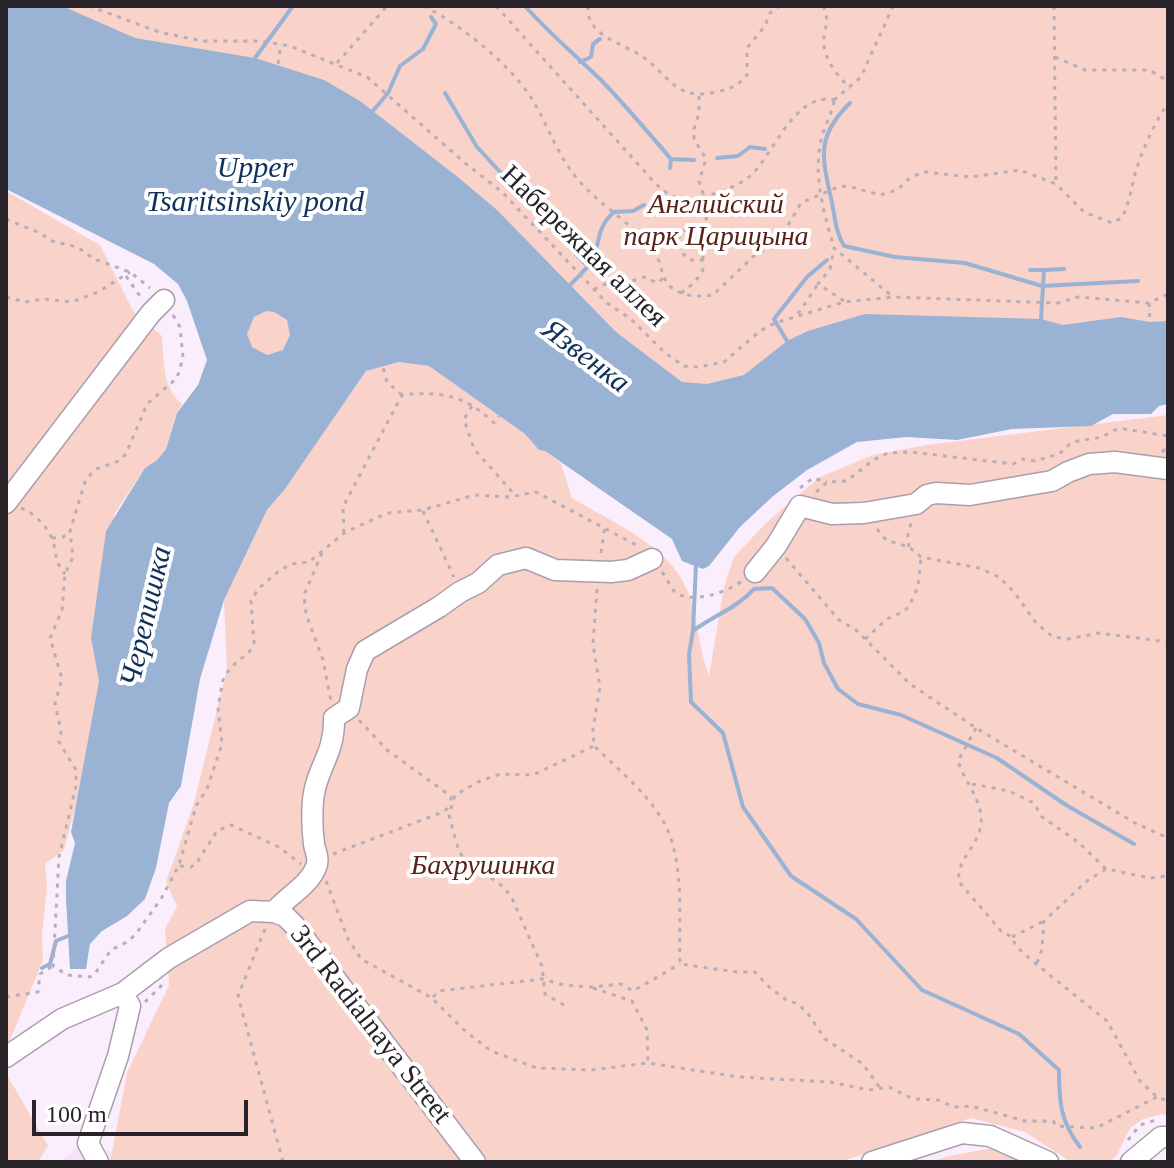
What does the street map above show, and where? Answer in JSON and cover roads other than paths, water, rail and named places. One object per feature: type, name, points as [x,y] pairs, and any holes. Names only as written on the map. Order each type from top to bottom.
[{"type":"street","points":[[11,505],[157,306]]},
{"type":"street","points":[[755,572],[776,546],[800,506],[832,514],[864,513],[916,504],[927,495],[936,493],[970,495],[1052,481],[1089,464],[1115,462],[1168,469]]},
{"type":"street","points":[[271,918],[316,869],[318,856],[314,845],[313,799],[316,782],[330,752],[365,651],[478,583],[498,565],[526,558],[555,570],[611,572],[628,570],[652,559]]},
{"type":"street","name":"3rd Radialnaya Street","points":[[6,1057],[62,1019],[123,993],[169,958],[238,917],[250,911],[271,918],[285,916],[475,1162]]},
{"type":"street","points":[[95,1161],[88,1143],[118,1056],[130,1006],[123,993]]},
{"type":"street","points":[[872,1162],[962,1133],[990,1136],[1048,1162]]},
{"type":"street","points":[[1131,1162],[1164,1137]]},
{"type":"water","name":"Upper Tsaritsinskiy pond","points":[[6,6],[62,6],[135,38],[255,58],[324,80],[360,101],[497,210],[616,332],[682,382],[707,384],[744,375],[787,341],[808,331],[865,314],[1041,319],[1063,325],[1121,317],[1150,322],[1168,321],[1168,404],[1159,406],[1151,414],[1113,414],[1091,426],[1012,429],[957,440],[906,437],[857,442],[807,470],[772,497],[703,569],[682,561],[672,539],[545,451],[539,450],[525,434],[429,366],[399,362],[366,371],[285,489],[267,510],[224,600],[200,679],[181,786],[169,803],[156,868],[145,899],[127,916],[102,931],[90,944],[86,969],[70,969],[66,881],[75,843],[71,832],[99,681],[91,638],[106,531],[145,468],[166,449],[177,413],[198,385],[207,360],[178,284],[154,264],[6,189]],"holes":[[[266,311],[287,320],[290,335],[283,350],[267,355],[252,347],[247,334],[254,317]]]},
{"type":"waterway","points":[[255,58],[293,6]]},
{"type":"waterway","points":[[525,6],[628,109],[671,159],[670,168]]},
{"type":"waterway","points":[[388,93],[400,66],[423,49],[436,24],[431,17]]},
{"type":"waterway","points":[[580,62],[591,57],[593,44],[600,39]]},
{"type":"waterway","points":[[372,112],[388,93]]},
{"type":"waterway","points":[[445,93],[477,147],[588,267]]},
{"type":"waterway","points":[[850,103],[831,127],[824,150],[836,225],[844,246],[895,257],[965,263],[1042,286],[1138,281]]},
{"type":"waterway","points":[[717,158],[738,156],[750,147],[765,149]]},
{"type":"waterway","points":[[671,159],[694,160]]},
{"type":"waterway","points":[[614,212],[633,211],[644,205]]},
{"type":"waterway","points":[[580,275],[593,258],[603,226],[613,213]]},
{"type":"waterway","points":[[787,341],[774,319],[807,277],[827,260]]},
{"type":"waterway","points":[[1041,319],[1044,270],[1064,269]]},
{"type":"waterway","points":[[1030,270],[1044,270]]},
{"type":"waterway","points":[[570,285],[580,275]]},
{"type":"waterway","points":[[696,564],[689,654],[691,702],[723,733],[743,807],[791,876],[856,919],[922,990],[1019,1034],[1059,1070],[1062,1110],[1068,1128],[1080,1147]]},
{"type":"waterway","points":[[693,631],[754,589],[772,588],[805,619],[819,643],[824,663],[838,689],[858,704],[901,715],[997,758],[1066,805],[1134,844]]},
{"type":"waterway","points":[[42,968],[50,964],[56,941],[68,936]]},
{"type":"park label","name":"Английский парк Царицына","points":[[716,222]]},
{"type":"park label","name":"Бахрушинка","points":[[483,867]]},
{"type":"water label","name":"Язвенка","points":[[585,357]]},
{"type":"water label","name":"Черепишка","points":[[147,617]]}]
